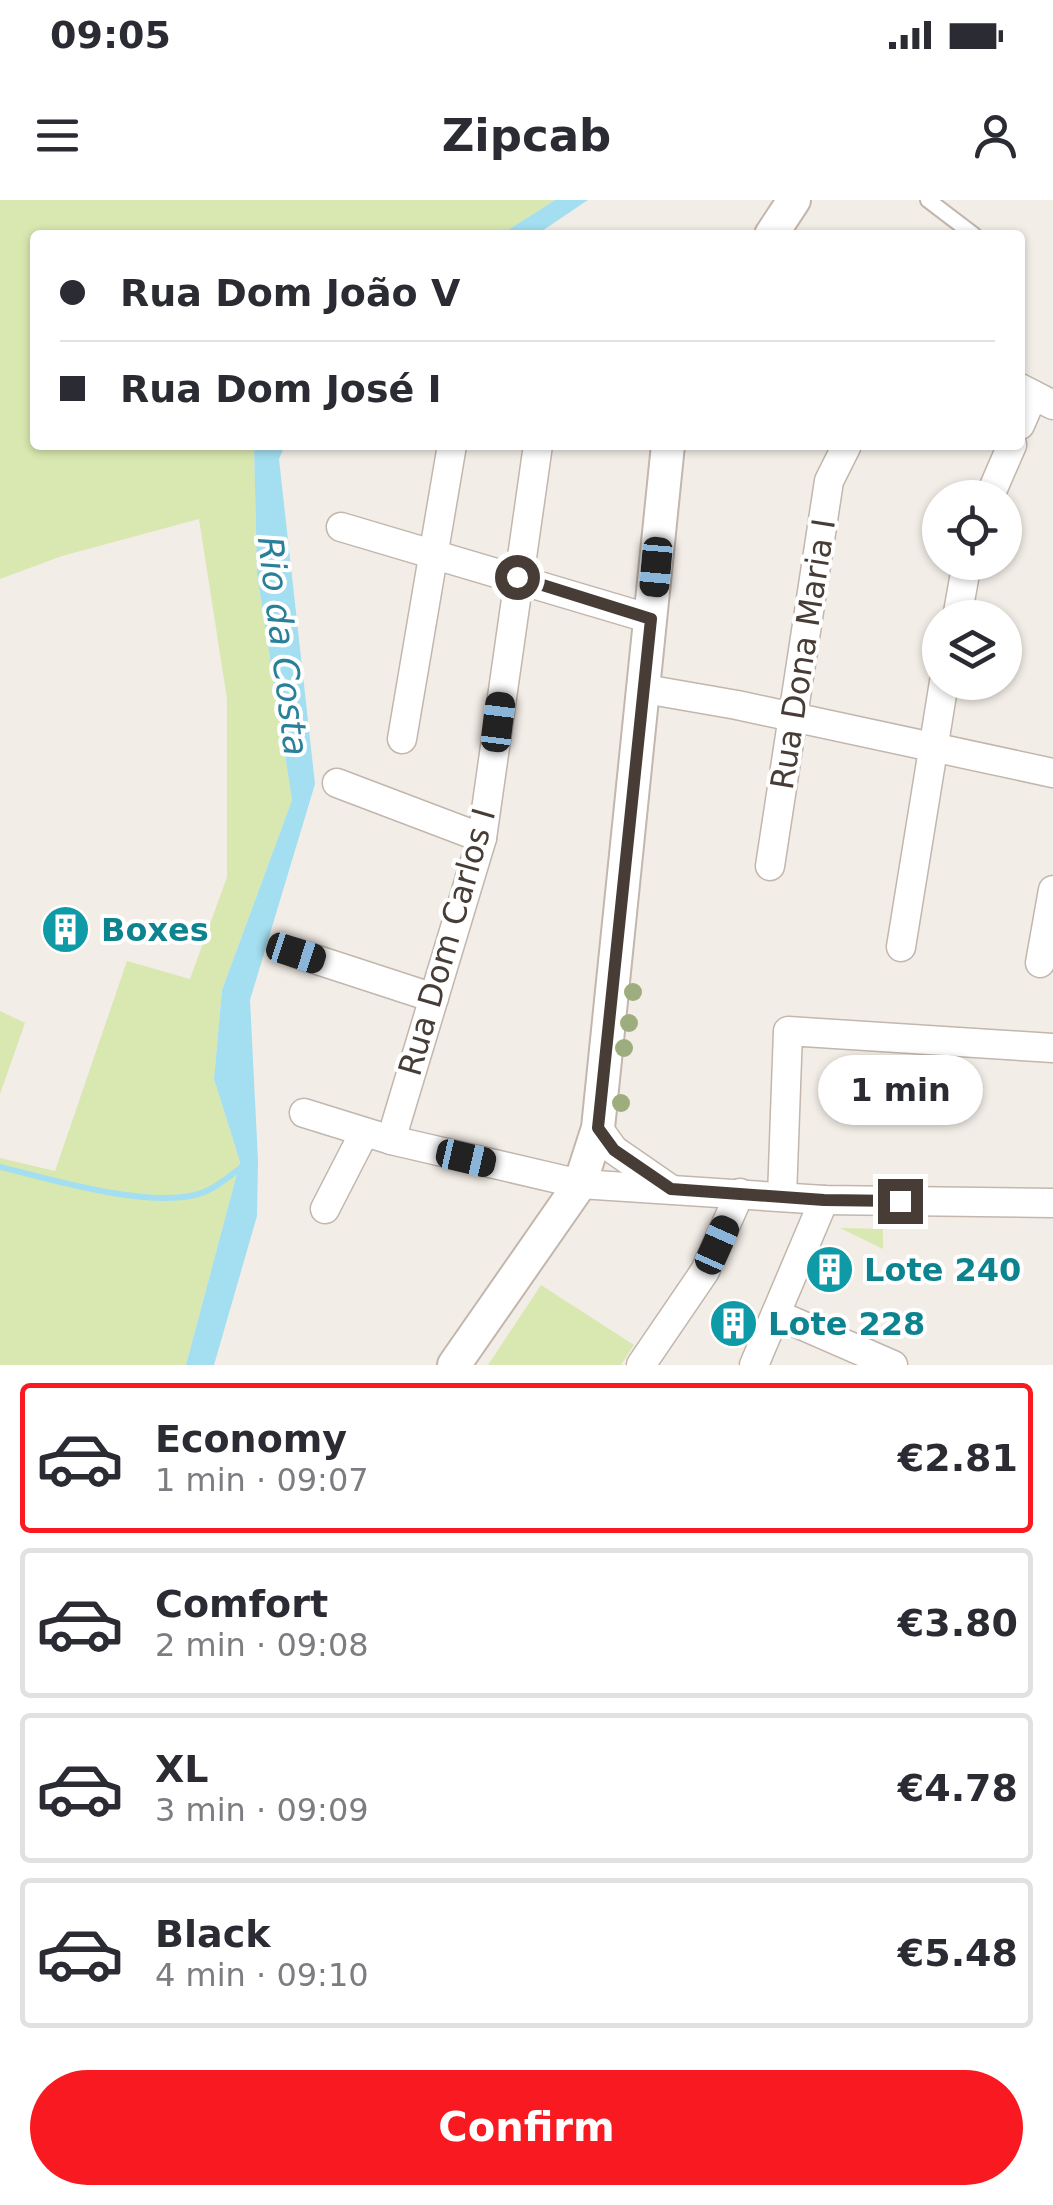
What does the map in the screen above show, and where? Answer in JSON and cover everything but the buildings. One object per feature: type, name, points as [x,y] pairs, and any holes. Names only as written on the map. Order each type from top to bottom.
[{"type":"street","points":[[774,230],[794,200]]},
{"type":"street","points":[[402,740],[451,450]]},
{"type":"street","name":"Rua Dom Carlos I","points":[[325,1209],[377,1136],[434,998],[482,838],[537,450]]},
{"type":"street","points":[[454,1365],[580,1184],[598,1128],[668,450]]},
{"type":"street","name":"Rua Dona Maria I","points":[[770,866],[828,481],[844,450]]},
{"type":"street","points":[[997,480],[1010,450]]},
{"type":"street","points":[[342,526],[651,619]]},
{"type":"street","points":[[644,689],[1053,773]]},
{"type":"street","points":[[901,947],[941,700]]},
{"type":"street","points":[[337,782],[482,838]]},
{"type":"street","points":[[1040,962],[1053,890]]},
{"type":"street","points":[[296,953],[434,998]]},
{"type":"street","points":[[782,1197],[788,1031],[1053,1048]]},
{"type":"street","points":[[304,1112],[377,1136],[580,1184],[824,1200],[1053,1202]]},
{"type":"street","points":[[598,1128],[614,1150],[671,1189]]},
{"type":"street","points":[[640,1365],[705,1271],[740,1193]]},
{"type":"street","points":[[754,1365],[824,1200]]},
{"type":"street","points":[[776,1314],[894,1365]]},
{"type":"lane","points":[[928,200],[967,230]]},
{"type":"green space","points":[[0,200],[555,200],[508,230],[30,230],[30,450],[254,450],[257,574],[292,800],[222,990],[214,1079],[240,1162],[186,1365],[0,1365],[0,1158],[55,1171],[127,961],[190,979],[227,877],[227,699],[199,519],[62,556],[0,579]]},
{"type":"green space","points":[[0,1011],[25,1023],[0,1094]]},
{"type":"green space","points":[[840,1228],[883,1229],[883,1249]]},
{"type":"green space","points":[[541,1285],[634,1345],[621,1365],[488,1365]]},
{"type":"water","points":[[555,200],[588,200],[543,230],[508,230]]},
{"type":"water","name":"Rio da Costa","points":[[254,450],[283,450],[279,459],[315,784],[250,1000],[257,1216],[214,1365],[186,1365],[240,1162],[214,1079],[222,990],[292,800],[257,574]]},
{"type":"waterway","points":[[0,1167],[150,1198],[195,1195],[242,1167]]},
{"type":"place","name":"Boxes","points":[[66,930]]},
{"type":"place","name":"Lote 240","points":[[829,1270]]},
{"type":"place","name":"Lote 228","points":[[733,1324]]},
{"type":"route","points":[[517,577],[651,619],[598,1128],[614,1150],[671,1189],[900,1201]]}]
